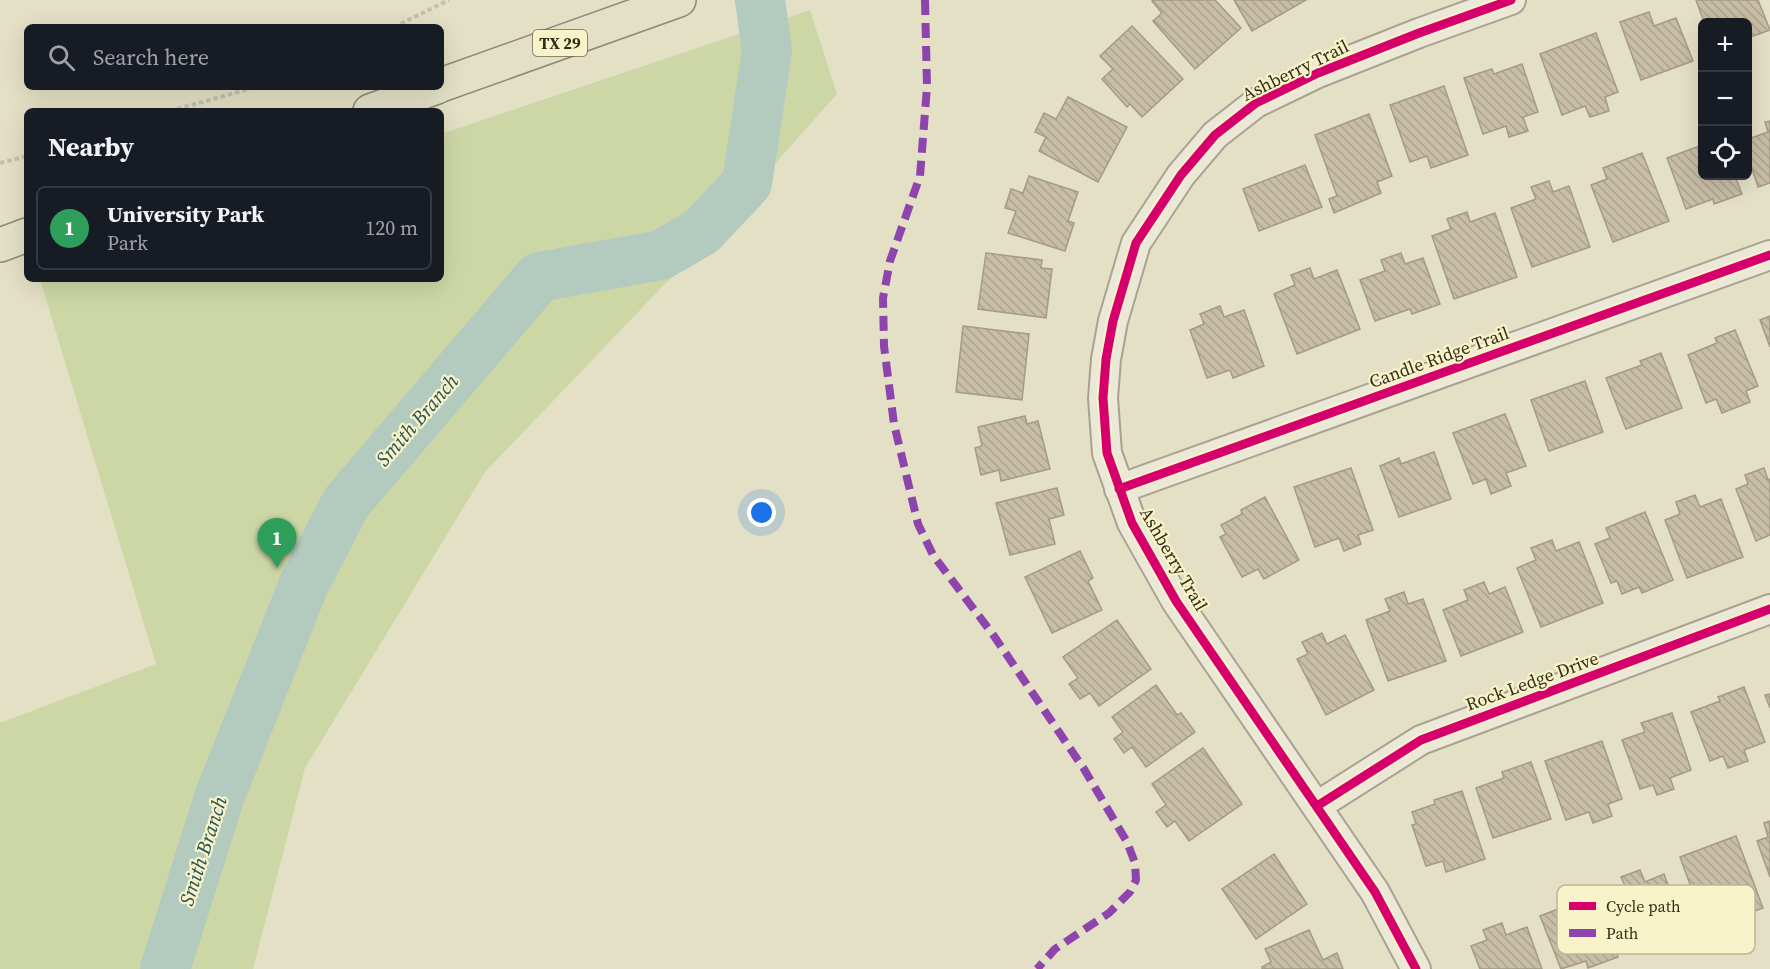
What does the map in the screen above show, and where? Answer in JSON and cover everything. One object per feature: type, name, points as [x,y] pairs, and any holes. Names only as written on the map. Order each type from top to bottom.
[{"type":"main road","name":"TX 29","points":[[444,85],[679,0]]},
{"type":"main road","points":[[378,108],[429,90]]},
{"type":"main road","points":[[0,245],[24,236]]},
{"type":"street","name":"Ashberry Trail","points":[[1416,969],[1375,892],[1176,601],[1132,523],[1107,453],[1103,398],[1106,359],[1113,321],[1136,243],[1181,175],[1215,135],[1256,103],[1318,73],[1511,0]]},
{"type":"street","name":"Candle Ridge Trail","points":[[1119,489],[1770,255]]},
{"type":"street","name":"Rock Ledge Drive","points":[[1317,806],[1421,740],[1770,609]]},
{"type":"path","points":[[400,24],[449,0]]},
{"type":"path","points":[[181,108],[245,90]]},
{"type":"path","points":[[0,164],[24,157]]},
{"type":"green space","points":[[810,10],[837,94],[708,239],[485,472],[305,768],[253,969],[0,969],[0,723],[156,664],[41,282],[444,282],[444,133]]},
{"type":"building","points":[[1215,0],[1241,28],[1195,69],[1153,21],[1162,13],[1152,1]]},
{"type":"building","points":[[1234,0],[1306,0],[1252,31]]},
{"type":"building","points":[[1696,0],[1758,0],[1770,30],[1752,37],[1752,18],[1703,18]]},
{"type":"building","points":[[1649,12],[1654,26],[1676,18],[1693,61],[1641,80],[1620,22]]},
{"type":"building","points":[[1132,26],[1183,79],[1142,117],[1130,104],[1127,107],[1102,79],[1113,69],[1100,56]]},
{"type":"building","points":[[1596,33],[1618,92],[1605,97],[1609,111],[1590,117],[1585,106],[1562,115],[1540,54]]},
{"type":"building","points":[[1522,64],[1538,112],[1523,117],[1528,131],[1509,137],[1506,126],[1483,134],[1464,78],[1492,69],[1494,74]]},
{"type":"building","points":[[1444,86],[1468,155],[1431,168],[1427,156],[1410,162],[1390,105]]},
{"type":"building","points":[[1068,97],[1127,127],[1098,182],[1039,151],[1046,137],[1035,132],[1044,113],[1056,119]]},
{"type":"building","points":[[1369,114],[1392,176],[1377,182],[1381,193],[1334,213],[1329,199],[1337,196],[1315,135]]},
{"type":"building","points":[[1770,121],[1770,183],[1758,187],[1752,168],[1752,138],[1768,132],[1765,122]]},
{"type":"building","points":[[1698,146],[1698,180],[1737,180],[1742,194],[1714,204],[1713,199],[1686,209],[1667,158]]},
{"type":"building","points":[[1642,153],[1669,221],[1613,242],[1591,185],[1607,179],[1603,168]]},
{"type":"building","points":[[1305,165],[1322,207],[1259,231],[1243,189]]},
{"type":"building","points":[[1029,176],[1078,192],[1068,221],[1074,223],[1065,251],[1008,233],[1016,211],[1005,208],[1011,189],[1023,193]]},
{"type":"building","points":[[1549,181],[1553,192],[1569,186],[1590,247],[1532,267],[1511,208],[1536,199],[1531,187]]},
{"type":"building","points":[[1467,212],[1470,222],[1495,213],[1517,277],[1454,299],[1432,236],[1451,229],[1447,219]]},
{"type":"building","points":[[986,253],[1042,260],[1041,268],[1052,269],[1046,318],[978,309]]},
{"type":"building","points":[[1401,253],[1405,264],[1423,258],[1440,304],[1412,314],[1410,309],[1375,321],[1360,280],[1385,271],[1381,260]]},
{"type":"building","points":[[1310,268],[1314,279],[1337,270],[1360,329],[1297,354],[1274,294],[1295,285],[1291,275]]},
{"type":"building","points":[[1220,306],[1224,317],[1244,310],[1264,366],[1233,378],[1230,370],[1207,378],[1190,330],[1204,324],[1200,314]]},
{"type":"building","points":[[1770,316],[1770,347],[1760,320]]},
{"type":"building","points":[[963,326],[1029,334],[1022,400],[956,392]]},
{"type":"building","points":[[1735,330],[1758,386],[1746,391],[1750,402],[1722,413],[1716,399],[1706,403],[1688,355],[1717,343],[1715,338]]},
{"type":"building","points":[[1661,353],[1682,408],[1626,429],[1606,378],[1642,365],[1640,361]]},
{"type":"building","points":[[1585,381],[1603,432],[1549,451],[1531,400]]},
{"type":"building","points":[[1505,414],[1526,466],[1506,473],[1511,486],[1491,494],[1486,479],[1473,484],[1453,433]]},
{"type":"building","points":[[1025,416],[1027,424],[1038,421],[1050,469],[1001,481],[999,470],[981,475],[975,448],[982,446],[978,427]]},
{"type":"building","points":[[1434,452],[1451,499],[1399,517],[1380,466],[1399,458],[1401,464]]},
{"type":"building","points":[[1351,468],[1373,530],[1358,535],[1361,544],[1344,551],[1339,538],[1315,547],[1294,487]]},
{"type":"building","points":[[1764,468],[1768,480],[1770,479],[1770,535],[1756,541],[1736,489],[1748,484],[1745,475]]},
{"type":"building","points":[[1057,488],[1064,515],[1049,519],[1055,544],[1010,555],[996,503]]},
{"type":"building","points":[[1695,495],[1700,507],[1721,499],[1743,557],[1687,578],[1665,520],[1680,514],[1676,502]]},
{"type":"building","points":[[1265,497],[1299,560],[1264,579],[1258,569],[1242,577],[1220,537],[1226,534],[1221,525],[1242,514],[1241,510]]},
{"type":"building","points":[[1645,512],[1673,580],[1642,593],[1639,587],[1622,594],[1617,581],[1611,583],[1595,544],[1610,538],[1606,528]]},
{"type":"building","points":[[1552,540],[1556,551],[1579,542],[1603,603],[1541,627],[1517,568],[1536,560],[1531,548]]},
{"type":"building","points":[[1080,551],[1093,578],[1088,581],[1102,610],[1052,633],[1025,577]]},
{"type":"building","points":[[1484,582],[1489,594],[1505,587],[1523,632],[1461,656],[1443,610],[1468,600],[1464,590]]},
{"type":"building","points":[[1404,592],[1408,604],[1423,599],[1446,661],[1388,681],[1366,620],[1390,611],[1385,599]]},
{"type":"building","points":[[1117,620],[1151,669],[1099,706],[1090,693],[1080,699],[1069,684],[1078,678],[1063,657]]},
{"type":"building","points":[[1322,633],[1327,644],[1345,635],[1374,690],[1326,715],[1297,659],[1308,654],[1302,642]]},
{"type":"building","points":[[1156,685],[1177,715],[1181,713],[1195,732],[1146,767],[1132,747],[1124,753],[1114,739],[1123,732],[1112,717]]},
{"type":"building","points":[[1744,687],[1765,742],[1744,750],[1748,761],[1728,768],[1723,756],[1710,761],[1691,712],[1720,701],[1718,697]]},
{"type":"building","points":[[1770,694],[1770,708],[1765,695]]},
{"type":"building","points":[[1672,713],[1691,770],[1670,778],[1674,789],[1657,795],[1653,785],[1640,789],[1622,740],[1645,732],[1641,723]]},
{"type":"building","points":[[1602,741],[1622,799],[1608,804],[1612,816],[1593,823],[1589,812],[1566,820],[1545,761]]},
{"type":"building","points":[[1203,748],[1242,804],[1189,841],[1175,821],[1167,827],[1156,812],[1166,805],[1152,784]]},
{"type":"building","points":[[1531,762],[1551,819],[1493,838],[1476,788],[1504,778],[1502,772]]},
{"type":"building","points":[[1462,791],[1485,859],[1446,872],[1443,861],[1426,866],[1412,825],[1416,824],[1412,812],[1435,804],[1434,800]]},
{"type":"building","points":[[1770,821],[1770,877],[1757,841],[1768,837],[1764,823]]},
{"type":"building","points":[[1736,836],[1754,885],[1690,885],[1680,857]]},
{"type":"building","points":[[1274,854],[1307,904],[1256,939],[1222,889]]},
{"type":"building","points":[[1640,870],[1645,882],[1664,874],[1668,885],[1625,885],[1621,877]]},
{"type":"building","points":[[1755,887],[1763,908],[1755,911]]},
{"type":"building","points":[[1557,909],[1557,954],[1617,954],[1618,957],[1588,968],[1586,961],[1561,969],[1540,916]]},
{"type":"building","points":[[1502,923],[1506,935],[1527,927],[1542,969],[1480,969],[1471,946],[1487,940],[1483,930]]},
{"type":"building","points":[[1309,930],[1323,960],[1337,953],[1343,969],[1262,969],[1271,962],[1265,949]]},
{"type":"waterway","name":"Smith Branch","points":[[165,969],[220,795],[304,584],[346,503],[539,277],[661,255],[702,231],[747,183],[767,51],[760,0]]},
{"type":"marked path","points":[[925,0],[927,87],[920,176],[890,261],[883,298],[884,346],[894,424],[918,524],[933,555],[994,636],[1084,769],[1127,842],[1135,863],[1136,880],[1130,892],[1109,913],[1055,949],[1037,969]]},
{"type":"cycle path","points":[[1416,969],[1375,892],[1176,601],[1132,523],[1107,453],[1103,398],[1106,359],[1113,321],[1136,243],[1181,175],[1215,135],[1256,103],[1318,73],[1511,0]]},
{"type":"cycle path","points":[[1119,489],[1770,255]]},
{"type":"cycle path","points":[[1317,806],[1421,740],[1770,609]]},
{"type":"place","name":"University Park","points":[[277,568]]}]
